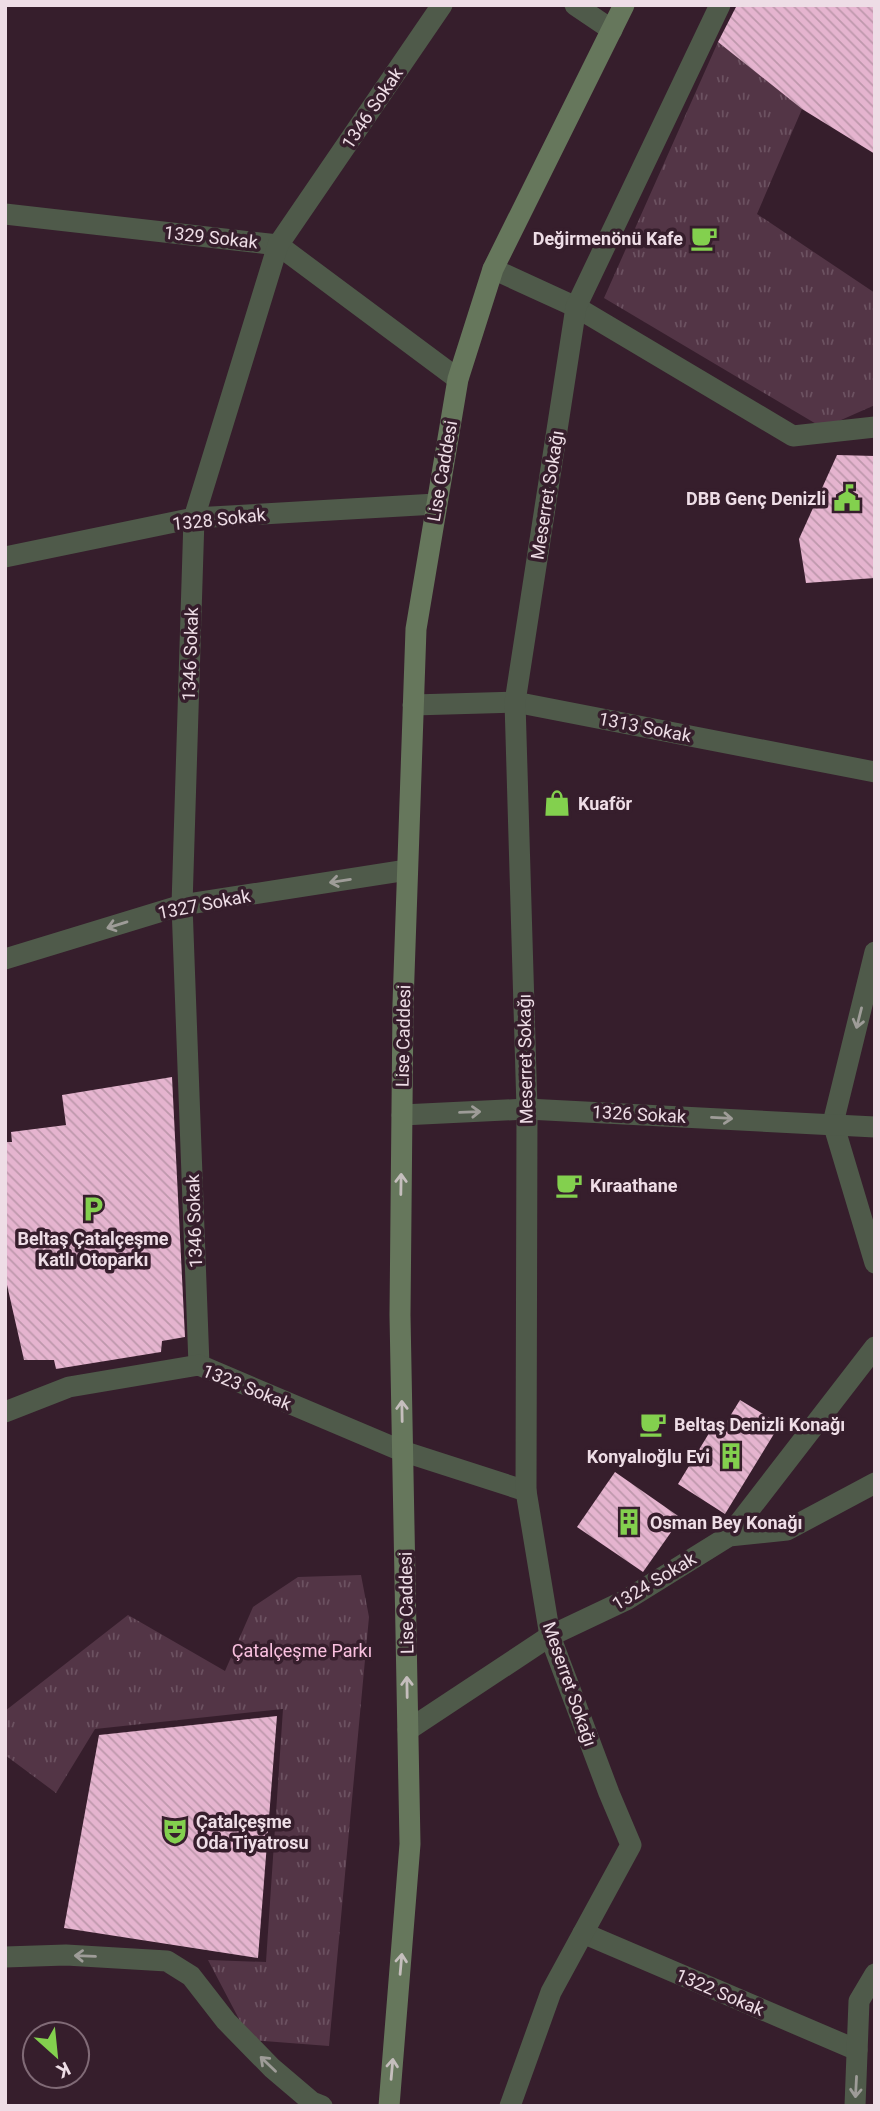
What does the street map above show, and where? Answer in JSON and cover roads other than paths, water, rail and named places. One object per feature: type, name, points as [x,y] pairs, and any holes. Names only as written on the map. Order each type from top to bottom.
[{"type":"main road","name":"Lise Caddesi","points":[[389,2106],[410,1844],[400,1315],[403,1004],[416,629],[458,379],[493,269],[624,5]]},
{"type":"street","name":"1346 Sokak","points":[[200,1365],[182,905],[194,518],[278,245],[442,5]]},
{"type":"street","points":[[575,5],[612,30]]},
{"type":"street","name":"Meserret Sokağı","points":[[510,2106],[551,1992],[631,1845],[550,1636],[526,1491],[527,1109],[515,702],[576,307],[720,5]]},
{"type":"street","name":"1329 Sokak","points":[[5,214],[278,245],[458,379]]},
{"type":"street","points":[[493,269],[576,307],[793,436],[875,427]]},
{"type":"street","name":"1328 Sokak","points":[[5,557],[194,518],[436,504]]},
{"type":"street","name":"1313 Sokak","points":[[413,705],[515,702],[875,772]]},
{"type":"street","name":"1327 Sokak","points":[[5,959],[182,905],[407,870]]},
{"type":"street","points":[[875,952],[833,1124],[875,1263]]},
{"type":"street","name":"1326 Sokak","points":[[402,1115],[527,1109],[875,1127]]},
{"type":"street","points":[[729,1536],[875,1347]]},
{"type":"street","name":"1323 Sokak","points":[[5,1412],[69,1387],[200,1365],[402,1451],[526,1491]]},
{"type":"street","name":"1324 Sokak","points":[[408,1730],[550,1636],[626,1600],[729,1536],[786,1530],[875,1483]]},
{"type":"street","name":"1322 Sokak","points":[[583,1933],[857,2050]]},
{"type":"street","points":[[5,1956],[66,1955],[167,1961],[191,1976],[226,2021],[272,2068],[312,2102],[322,2106]]},
{"type":"street","points":[[855,2106],[859,2000],[875,1974]]},
{"type":"place","name":"Değirmenönü Kafe","points":[[704,238]]},
{"type":"place","name":"DBB Genç Denizli","points":[[847,498]]},
{"type":"place","name":"Kuaför","points":[[557,803]]},
{"type":"place","name":"Kıraathane","points":[[569,1185]]},
{"type":"place","name":"Beltaş Çatalçeşme Katlı Otoparkı","points":[[93,1209]]},
{"type":"place","name":"Beltaş Denizli Konağı","points":[[653,1424]]},
{"type":"place","name":"Konyalıoğlu Evi","points":[[731,1456]]},
{"type":"place","name":"Osman Bey Konağı","points":[[629,1522]]},
{"type":"place","name":"Çatalçeşme Oda Tiyatrosu","points":[[175,1831]]},
{"type":"park label","name":"Çatalçeşme Parkı","points":[[302,1650]]}]
